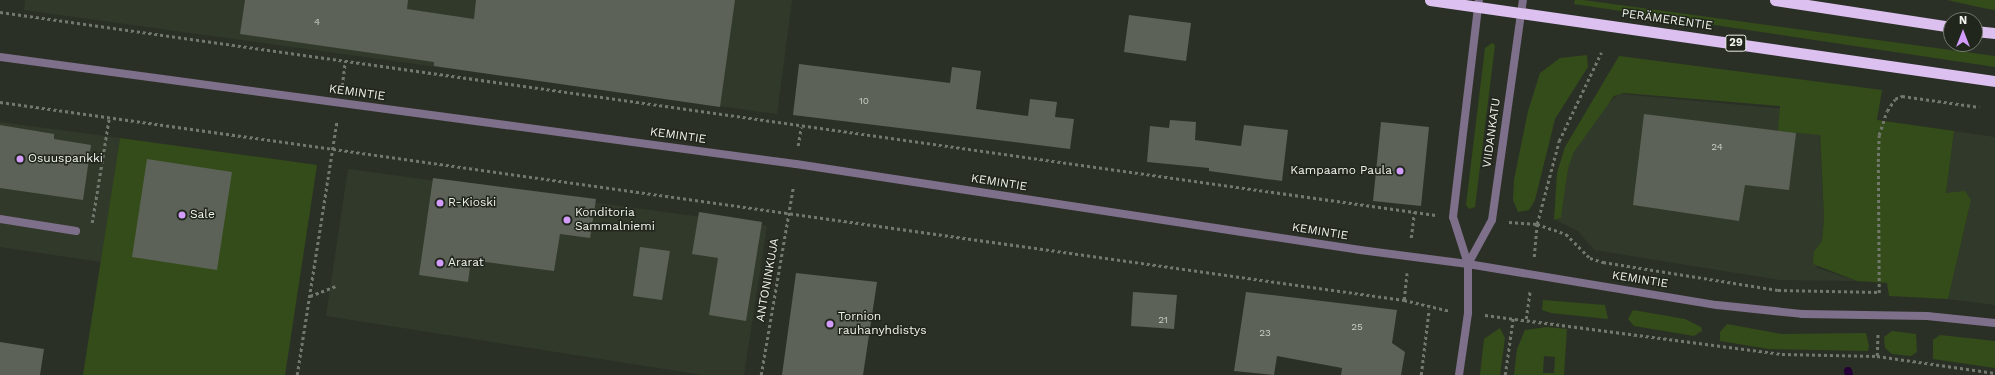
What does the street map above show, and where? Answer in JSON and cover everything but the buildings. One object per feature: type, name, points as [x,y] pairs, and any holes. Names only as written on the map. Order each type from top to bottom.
[{"type":"highway","name":"PERÄMERENTIE","points":[[1430,0],[1478,3],[1521,12],[1995,81]]},
{"type":"highway","points":[[1775,0],[1943,26]]},
{"type":"highway","points":[[1983,32],[1995,33]]},
{"type":"street","name":"VIIDANKATU","points":[[1468,264],[1492,220],[1523,0]]},
{"type":"street","name":"VIIDANKATU","points":[[1458,375],[1468,313],[1468,264],[1453,217],[1478,3]]},
{"type":"street","name":"KEMINTIE","points":[[0,57],[796,164],[1360,250],[1468,264],[1532,276],[1774,312],[1927,316],[1995,323]]},
{"type":"street","points":[[0,219],[76,231]]},
{"type":"path","points":[[0,12],[345,63],[1453,217]]},
{"type":"path","points":[[1526,319],[1537,224],[1559,141],[1601,53]]},
{"type":"path","points":[[297,375],[345,63]]},
{"type":"path","points":[[1492,220],[1537,224],[1566,234],[1590,258],[1603,262],[1778,290],[1879,292],[1879,135],[1887,112],[1895,99],[1902,96],[1979,107]]},
{"type":"path","points":[[0,102],[332,151],[1404,300],[1429,309],[1512,319],[1526,319],[1782,354],[1877,356],[1995,373]]},
{"type":"path","points":[[76,231],[95,221],[109,118]]},
{"type":"path","points":[[798,152],[801,127]]},
{"type":"path","name":"ANTONINKUJA","points":[[761,375],[793,188]]},
{"type":"path","points":[[310,296],[336,286]]},
{"type":"path","points":[[1421,375],[1429,309]]},
{"type":"path","points":[[1505,375],[1512,319]]},
{"type":"shaded area","points":[[25,0],[792,0],[777,114],[24,10]]},
{"type":"shaded area","points":[[1619,94],[1818,112],[1824,217],[1822,241],[1814,251],[1817,268],[1857,281],[1780,280],[1594,250],[1578,231],[1556,220],[1561,218],[1568,169],[1574,152],[1601,110]]},
{"type":"shaded area","points":[[0,122],[120,138],[101,262],[0,247]]},
{"type":"shaded area","points":[[1954,131],[1995,137],[1995,305],[1948,299],[1971,200],[1946,193]]},
{"type":"shaded area","points":[[348,169],[767,226],[744,375],[703,375],[326,316]]},
{"type":"green space","points":[[1575,0],[1943,49],[1943,52],[1966,52],[1995,56],[1995,67],[1574,4]]},
{"type":"green space","points":[[1947,0],[1995,0],[1995,10],[1983,8]]},
{"type":"green space","points":[[1492,43],[1495,45],[1475,207],[1469,209],[1466,205],[1485,48]]},
{"type":"green space","points":[[1587,55],[1588,67],[1555,119],[1535,200],[1529,210],[1518,212],[1513,200],[1514,180],[1528,111],[1540,73],[1560,58]]},
{"type":"green space","points":[[1619,56],[1882,90],[1877,120],[1954,131],[1946,193],[1965,191],[1971,200],[1948,299],[1889,296],[1887,283],[1857,281],[1813,264],[1814,251],[1822,241],[1824,217],[1820,135],[1778,131],[1780,106],[1624,93],[1614,96],[1574,152],[1568,169],[1561,218],[1554,220],[1557,173],[1565,147]]},
{"type":"green space","points":[[120,138],[317,165],[285,375],[83,375]]},
{"type":"green space","points":[[1543,300],[1605,305],[1608,319],[1551,313],[1542,310]]},
{"type":"green space","points":[[1633,310],[1685,319],[1701,327],[1702,331],[1694,336],[1634,326],[1628,319]]},
{"type":"green space","points":[[1727,324],[1782,334],[1866,333],[1869,346],[1868,351],[1769,349],[1720,341],[1720,332]]},
{"type":"green space","points":[[1547,327],[1567,329],[1564,375],[1514,375],[1517,349],[1525,330]],"holes":[[[1544,356],[1555,357],[1554,373],[1543,373]]]},
{"type":"green space","points":[[1500,328],[1505,338],[1500,375],[1480,375],[1484,339]]},
{"type":"green space","points":[[1892,331],[1916,334],[1917,352],[1911,356],[1892,354],[1885,348],[1884,337]]},
{"type":"green space","points":[[1940,335],[1995,341],[1995,368],[1933,359],[1933,340]]},
{"type":"waterway","points":[[1848,371],[1849,375]]},
{"type":"place","name":"Osuuspankki","points":[[20,159]]},
{"type":"place","name":"Kampaamo Paula","points":[[1400,171]]},
{"type":"place","name":"R-Kioski","points":[[440,203]]},
{"type":"place","name":"Sale","points":[[182,215]]},
{"type":"place","name":"Konditoria Sammalniemi","points":[[567,220]]},
{"type":"place","name":"Ararat","points":[[440,263]]},
{"type":"place","name":"Tornion rauhanyhdistys","points":[[830,324]]}]
